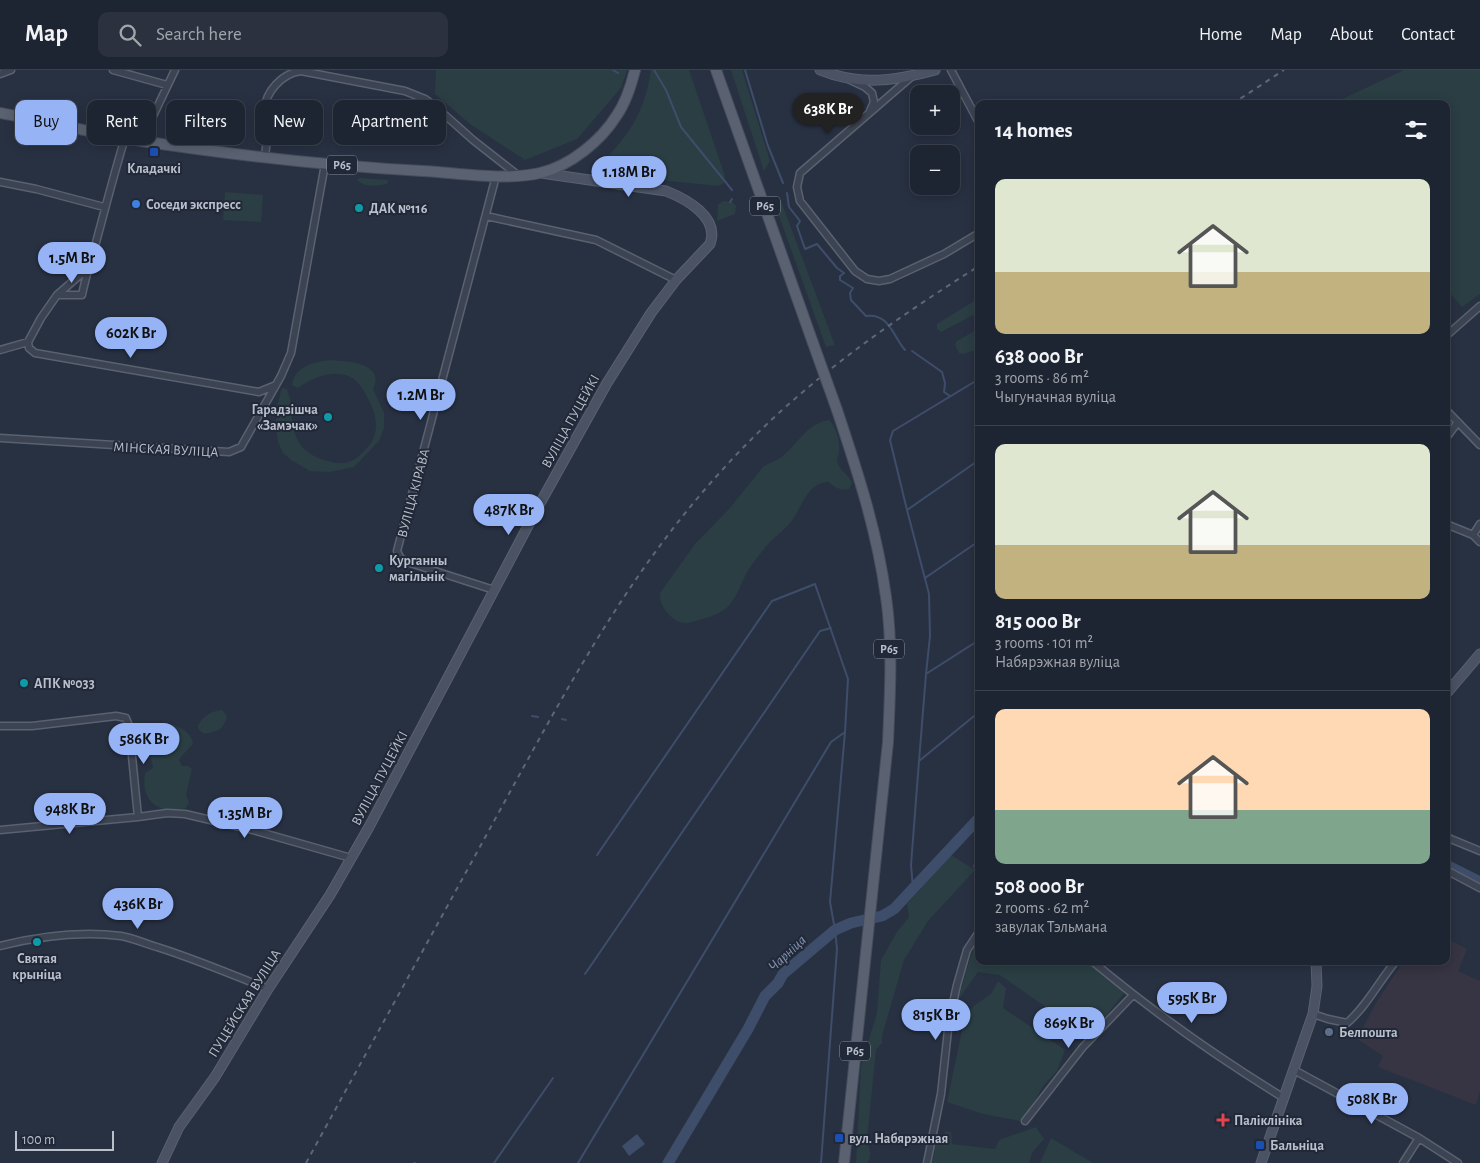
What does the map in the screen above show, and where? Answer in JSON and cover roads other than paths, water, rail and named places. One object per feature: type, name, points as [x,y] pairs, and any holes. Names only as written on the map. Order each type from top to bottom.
[{"type":"main road","name":"Р65","points":[[156,142],[265,158],[325,164],[496,176],[519,176],[540,173],[574,157],[607,129],[623,106],[635,70]]},
{"type":"main road","name":"Р65","points":[[716,70],[814,343],[865,496],[874,530],[886,599],[890,689],[888,742],[844,1163]]},
{"type":"main road","name":"Р65","points":[[0,113],[87,130]]},
{"type":"street","points":[[0,74],[11,70]]},
{"type":"street","points":[[113,70],[167,85]]},
{"type":"street","points":[[156,108],[175,70]]},
{"type":"street","points":[[820,70],[865,87],[872,93],[874,102],[870,112]]},
{"type":"street","points":[[847,79],[876,81],[912,77],[935,70]]},
{"type":"street","points":[[951,70],[975,115]]},
{"type":"street","points":[[265,158],[268,124],[265,111],[267,100],[273,88],[282,79],[289,74],[301,71],[405,91],[425,99],[519,176]]},
{"type":"street","points":[[912,77],[800,173],[798,181],[800,201],[855,272],[867,279],[879,281],[890,279],[944,254],[975,236]]},
{"type":"street","points":[[57,294],[82,295],[104,207],[122,145]]},
{"type":"street","name":"МІНСКАЯ ВУЛІЦА","points":[[0,438],[229,452],[241,447],[282,376],[291,353],[325,164]]},
{"type":"street","name":"ВУЛІЦА ПУЦЕЙКІ","points":[[351,858],[370,827],[494,590],[607,383],[648,317],[676,280],[710,244],[713,237],[709,225],[694,205],[666,191],[540,173]]},
{"type":"street","name":"ВУЛІЦА КІРАВА","points":[[494,590],[404,561],[397,551],[496,176]]},
{"type":"street","points":[[0,182],[36,189],[104,207]]},
{"type":"street","points":[[486,216],[596,240],[676,280]]},
{"type":"street","points":[[88,269],[57,294],[40,318],[28,342],[29,348],[35,353],[259,392],[276,386]]},
{"type":"street","points":[[1450,332],[1480,306]]},
{"type":"street","points":[[0,350],[28,342]]},
{"type":"street","points":[[1450,414],[1480,445]]},
{"type":"street","points":[[1450,433],[1458,422]]},
{"type":"street","points":[[1473,535],[1480,524]]},
{"type":"street","points":[[1450,526],[1473,535],[1480,542]]},
{"type":"street","points":[[1450,689],[1480,654]]},
{"type":"street","points":[[0,726],[32,726],[116,716],[126,718],[129,726],[138,817]]},
{"type":"street","points":[[0,830],[167,813],[185,814],[253,830],[351,858]]},
{"type":"street","points":[[1450,839],[1480,851]]},
{"type":"street","name":"ПУЦЕЙСКАЯ ВУЛІЦА","points":[[162,1163],[179,1127],[215,1077],[268,989],[330,895],[351,858]]},
{"type":"street","points":[[1450,872],[1480,888]]},
{"type":"street","points":[[0,946],[26,939],[64,934],[123,936],[191,957],[268,989]]},
{"type":"street","points":[[927,1163],[941,1094],[949,1021],[967,950],[975,938]]},
{"type":"street","points":[[1097,965],[1133,995],[1192,1038],[1284,1098]]},
{"type":"street","points":[[1261,1163],[1313,1014],[1317,986],[1316,965]]},
{"type":"street","points":[[1313,1014],[1347,1023],[1355,1016],[1393,965]]},
{"type":"street","points":[[1026,1120],[1083,1048],[1133,995]]},
{"type":"street","points":[[1294,1070],[1419,1138],[1458,1163]]},
{"type":"street","points":[[1403,1163],[1419,1138]]},
{"type":"water","points":[[637,1134],[645,1144],[629,1156],[622,1146]]},
{"type":"waterway","points":[[613,70],[618,73]]},
{"type":"waterway","points":[[654,70],[666,90],[681,127],[732,190]]},
{"type":"waterway","points":[[745,70],[768,146],[783,183]]},
{"type":"waterway","points":[[787,193],[789,207],[800,221],[797,226],[805,249],[817,244],[837,268],[844,273],[840,276],[840,280],[853,288],[850,293],[851,300],[866,316],[881,318],[886,322],[905,350]]},
{"type":"waterway","points":[[912,351],[942,372],[945,383],[944,392],[950,396]]},
{"type":"waterway","points":[[926,674],[930,636],[929,594],[890,440],[893,431],[975,381]]},
{"type":"waterway","points":[[907,510],[975,463]]},
{"type":"waterway","points":[[925,578],[975,544]]},
{"type":"waterway","points":[[597,855],[772,601],[815,584],[848,679],[830,902],[837,949],[821,1163]]},
{"type":"waterway","points":[[585,974],[820,631],[831,628]]},
{"type":"waterway","points":[[919,761],[926,674],[975,643]]},
{"type":"waterway","points":[[913,888],[911,865],[919,761],[975,715]]},
{"type":"waterway","points":[[532,716],[538,717]]},
{"type":"waterway","points":[[562,719],[566,720]]},
{"type":"waterway","points":[[578,1163],[831,742],[845,732]]},
{"type":"waterway","name":"Чарніца","points":[[668,1163],[748,1029],[765,996],[778,983],[783,974],[835,930],[851,923],[882,916],[894,909],[975,822]]},
{"type":"waterway","name":"Чарніца","points":[[1450,867],[1480,882]]},
{"type":"waterway","points":[[494,1163],[553,1078]]},
{"type":"railway","points":[[1238,100],[1284,70]]},
{"type":"railway","points":[[306,1163],[549,721],[601,633],[658,548],[724,468],[782,410],[844,358],[975,269]]},
{"type":"place","name":"Кладачкі","points":[[154,152]]},
{"type":"place","name":"Соседи экспресс","points":[[136,204]]},
{"type":"place","name":"ДАК №116","points":[[359,208]]},
{"type":"place","name":"Гарадзішча «Замэчак»","points":[[328,417]]},
{"type":"place","name":"Курганны магільнік","points":[[379,568]]},
{"type":"place","name":"АПК №033","points":[[24,683]]},
{"type":"place","name":"Святая крыніца","points":[[37,942]]},
{"type":"place","name":"Белпошта","points":[[1329,1032]]},
{"type":"place","name":"Паліклініка","points":[[1223,1120]]},
{"type":"place","name":"вул. Набярэжная","points":[[839,1138]]},
{"type":"place","name":"Бальніца","points":[[1260,1145]]}]
